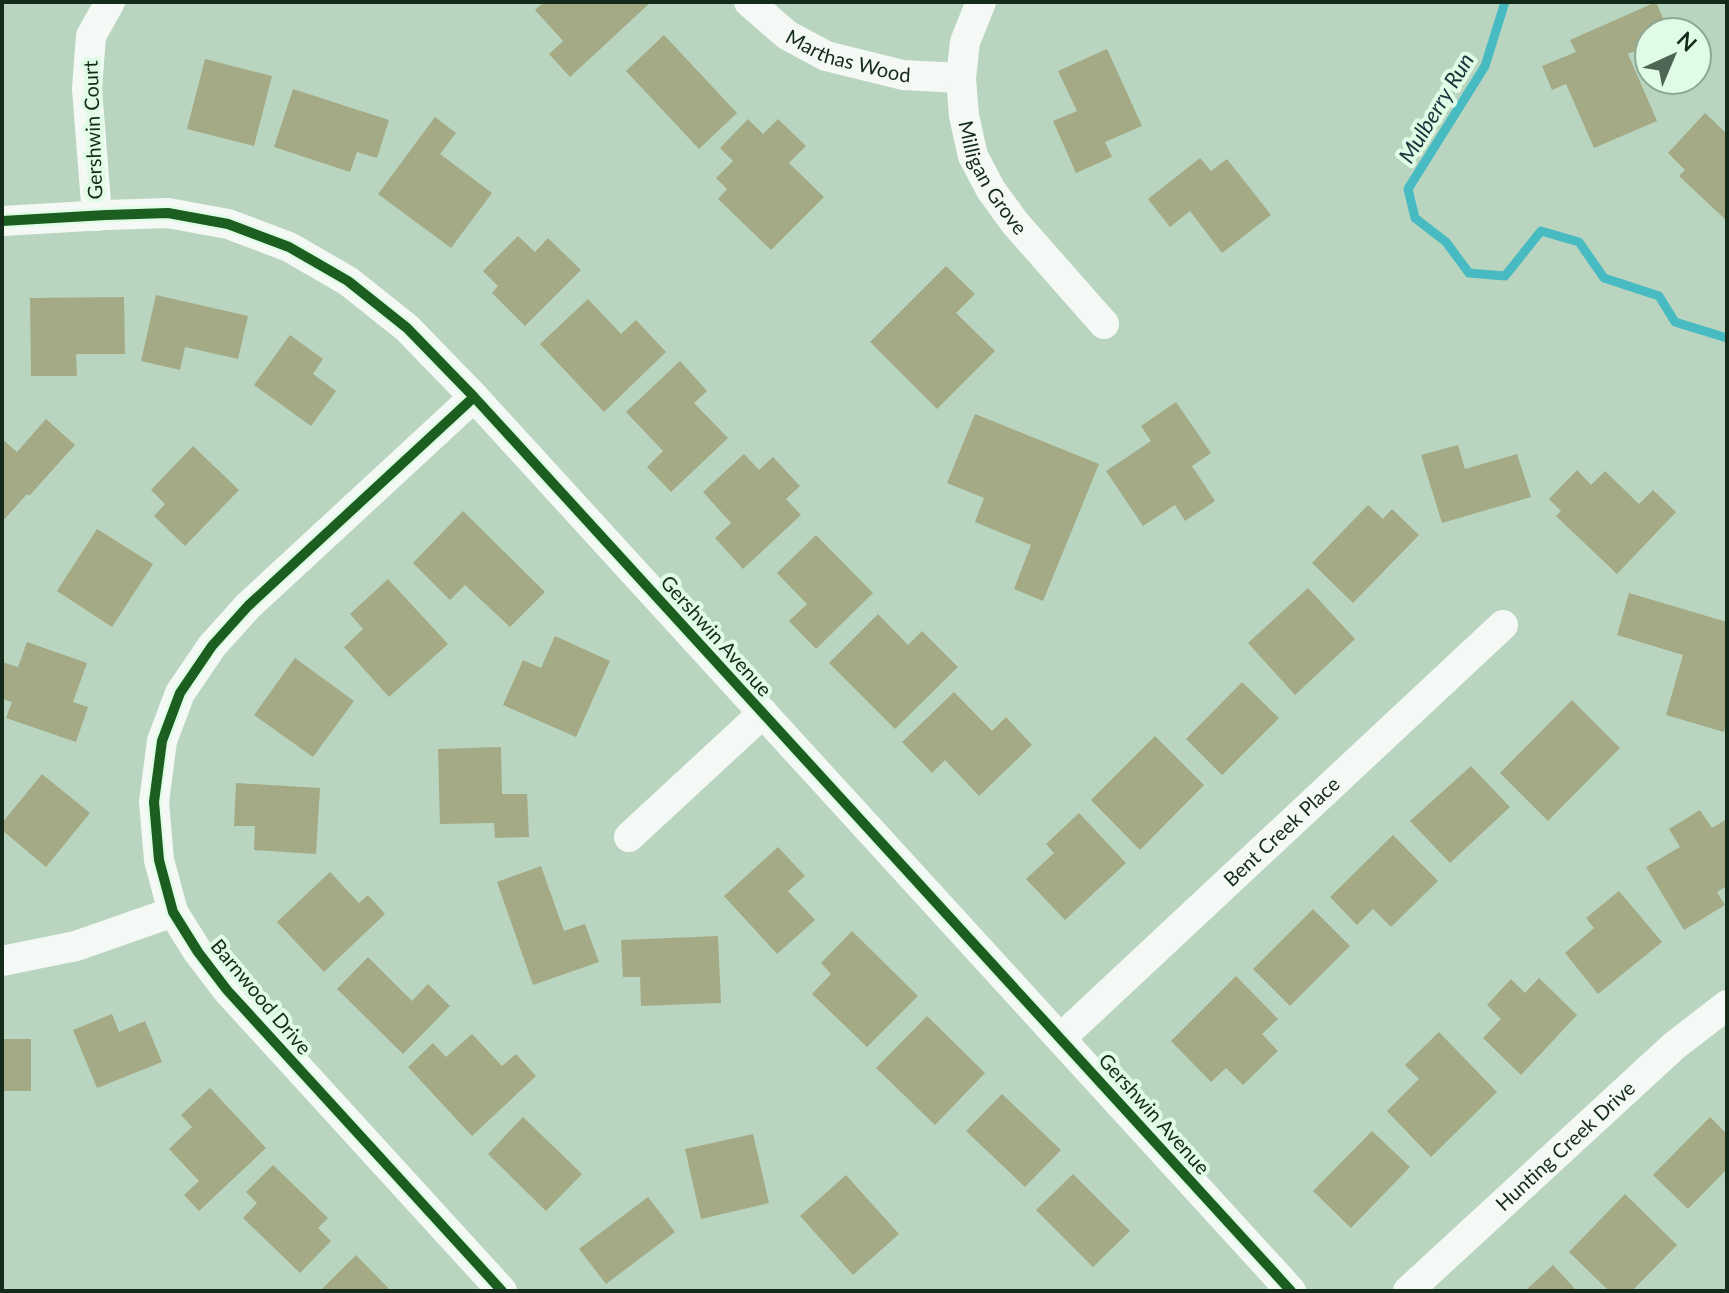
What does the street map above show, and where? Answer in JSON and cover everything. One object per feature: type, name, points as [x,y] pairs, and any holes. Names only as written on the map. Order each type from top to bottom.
[{"type":"street","name":"Gershwin Court","points":[[97,216],[87,89],[91,36],[110,2]]},
{"type":"street","name":"Marthas Wood","points":[[749,2],[787,35],[826,56],[903,75],[961,78]]},
{"type":"street","name":"Milligan Grove","points":[[981,2],[965,42],[961,78],[964,116],[973,156],[991,190],[1015,223],[1104,324]]},
{"type":"street","name":"Gershwin Avenue","points":[[2,221],[168,213],[228,224],[289,247],[348,281],[407,328],[474,397],[1291,1291]]},
{"type":"street","name":"Barnwood Drive","points":[[474,397],[248,606],[212,646],[180,693],[162,741],[154,802],[159,860],[173,912],[198,952],[227,990],[502,1291]]},
{"type":"street","name":"Bent Creek Place","points":[[1061,1038],[1503,625]]},
{"type":"street","points":[[629,837],[763,713]]},
{"type":"street","points":[[2,961],[76,946],[173,912]]},
{"type":"street","name":"Hunting Creek Drive","points":[[1408,1291],[1674,1046],[1727,1005]]},
{"type":"building","points":[[544,2],[651,2],[570,77],[549,54],[563,41],[535,10]]},
{"type":"building","points":[[1656,2],[1662,16],[1633,16],[1633,52],[1628,54],[1633,66],[1633,96],[1646,96],[1657,121],[1594,148],[1566,84],[1552,90],[1542,66],[1576,52],[1570,40]]},
{"type":"building","points":[[664,35],[737,113],[699,149],[626,71]]},
{"type":"building","points":[[1107,49],[1142,126],[1105,142],[1112,157],[1076,173],[1053,121],[1077,111],[1058,71]]},
{"type":"building","points":[[205,59],[272,76],[254,146],[187,129]]},
{"type":"building","points":[[293,89],[389,120],[377,158],[357,152],[350,172],[274,147]]},
{"type":"building","points":[[1705,113],[1727,134],[1727,221],[1679,176],[1685,170],[1668,153]]},
{"type":"building","points":[[435,117],[456,133],[440,154],[492,193],[451,248],[378,194]]},
{"type":"building","points":[[748,119],[763,134],[778,119],[806,146],[789,163],[824,197],[771,250],[718,199],[727,189],[716,178],[733,161],[720,148]]},
{"type":"building","points":[[1200,158],[1211,171],[1227,159],[1271,215],[1222,253],[1190,211],[1170,227],[1148,199]]},
{"type":"building","points":[[518,236],[535,252],[548,238],[581,270],[525,326],[492,293],[498,286],[483,271]]},
{"type":"building","points":[[946,266],[975,294],[956,313],[995,351],[937,409],[870,342]]},
{"type":"building","points":[[156,295],[248,316],[238,359],[185,347],[180,370],[141,361]]},
{"type":"building","points":[[124,297],[125,354],[76,354],[77,376],[31,376],[30,298]]},
{"type":"building","points":[[588,299],[621,334],[636,320],[666,352],[604,412],[540,344]]},
{"type":"building","points":[[290,335],[323,359],[313,374],[336,391],[311,426],[254,385]]},
{"type":"building","points":[[680,361],[707,391],[694,403],[728,438],[671,492],[647,467],[663,451],[626,412]]},
{"type":"building","points":[[1176,402],[1211,453],[1192,466],[1215,501],[1185,521],[1175,505],[1143,526],[1106,471],[1151,441],[1141,426]]},
{"type":"building","points":[[975,414],[1099,464],[1043,601],[1014,589],[1031,545],[975,522],[984,498],[947,483]]},
{"type":"building","points":[[46,419],[75,445],[2,522],[2,439],[17,452]]},
{"type":"building","points":[[1458,445],[1465,469],[1517,454],[1531,497],[1442,523],[1421,455]]},
{"type":"building","points":[[193,446],[239,490],[185,546],[154,516],[165,504],[151,490]]},
{"type":"building","points":[[744,454],[759,470],[773,457],[800,486],[786,499],[801,515],[743,569],[715,538],[731,523],[703,492]]},
{"type":"building","points":[[1577,470],[1591,485],[1605,471],[1639,504],[1653,490],[1676,512],[1617,574],[1556,516],[1561,511],[1549,499]]},
{"type":"building","points":[[1368,505],[1383,519],[1392,509],[1419,535],[1353,603],[1312,563]]},
{"type":"building","points":[[463,511],[545,592],[510,627],[465,585],[450,600],[413,563]]},
{"type":"building","points":[[97,529],[153,564],[112,627],[57,591]]},
{"type":"building","points":[[816,535],[873,593],[816,649],[789,621],[807,604],[777,573]]},
{"type":"building","points":[[388,579],[448,644],[389,697],[344,647],[363,629],[350,614]]},
{"type":"building","points":[[1308,588],[1355,639],[1295,695],[1248,643]]},
{"type":"building","points":[[1629,593],[1727,622],[1727,723],[1724,732],[1666,715],[1683,655],[1617,635]]},
{"type":"building","points":[[878,614],[908,645],[922,631],[958,667],[895,729],[829,663]]},
{"type":"building","points":[[555,636],[610,661],[576,737],[503,705],[523,660],[541,668]]},
{"type":"building","points":[[27,642],[87,663],[73,702],[88,707],[76,742],[6,718],[12,702],[2,699],[2,662],[18,667]]},
{"type":"building","points":[[295,658],[354,701],[313,757],[254,715]]},
{"type":"building","points":[[1242,682],[1279,718],[1222,775],[1186,739]]},
{"type":"building","points":[[954,692],[992,731],[1006,717],[1032,745],[979,796],[945,760],[932,773],[902,742]]},
{"type":"building","points":[[1572,700],[1620,748],[1548,821],[1500,773]]},
{"type":"building","points":[[1155,736],[1204,785],[1140,850],[1091,800]]},
{"type":"building","points":[[501,747],[502,794],[527,794],[529,837],[495,838],[494,823],[440,824],[438,749]]},
{"type":"building","points":[[1471,766],[1510,807],[1450,863],[1410,821]]},
{"type":"building","points":[[42,774],[90,813],[46,867],[2,830],[2,823]]},
{"type":"building","points":[[236,783],[320,788],[316,854],[254,850],[255,826],[234,826]]},
{"type":"building","points":[[1700,810],[1712,828],[1727,819],[1727,886],[1717,892],[1725,905],[1684,930],[1646,867],[1680,847],[1669,829]]},
{"type":"building","points":[[1079,813],[1126,863],[1065,920],[1026,879],[1054,853],[1046,844]]},
{"type":"building","points":[[1393,835],[1438,881],[1391,927],[1373,909],[1357,925],[1330,897]]},
{"type":"building","points":[[778,847],[805,876],[788,891],[815,920],[777,954],[724,896]]},
{"type":"building","points":[[541,866],[564,931],[585,924],[599,962],[533,985],[497,882]]},
{"type":"building","points":[[330,872],[359,903],[368,895],[385,914],[324,972],[277,922]]},
{"type":"building","points":[[1619,891],[1662,942],[1598,994],[1565,953],[1594,928],[1586,918]]},
{"type":"building","points":[[1313,909],[1350,946],[1290,1006],[1253,969]]},
{"type":"building","points":[[852,931],[918,996],[867,1047],[812,994],[831,974],[821,963]]},
{"type":"building","points":[[718,936],[721,1003],[641,1006],[640,977],[623,977],[621,940]]},
{"type":"building","points":[[368,957],[412,1001],[428,984],[450,1006],[403,1054],[337,989]]},
{"type":"building","points":[[1236,976],[1278,1019],[1262,1034],[1278,1051],[1243,1085],[1226,1068],[1211,1082],[1171,1041]]},
{"type":"building","points":[[1539,978],[1577,1015],[1521,1075],[1483,1038],[1501,1019],[1487,1005],[1511,979],[1525,993]]},
{"type":"building","points":[[112,1014],[119,1032],[145,1021],[162,1062],[97,1088],[73,1030]]},
{"type":"building","points":[[927,1016],[985,1073],[935,1125],[876,1068]]},
{"type":"building","points":[[1439,1032],[1497,1092],[1431,1157],[1387,1111],[1419,1079],[1405,1065]]},
{"type":"building","points":[[472,1034],[502,1066],[516,1054],[536,1076],[472,1136],[408,1067],[433,1043],[446,1057]]},
{"type":"building","points":[[2,1039],[31,1039],[31,1091],[2,1091]]},
{"type":"building","points":[[210,1088],[266,1148],[199,1211],[184,1195],[199,1181],[169,1149],[192,1127],[181,1115]]},
{"type":"building","points":[[1002,1094],[1061,1150],[1025,1187],[966,1131]]},
{"type":"building","points":[[523,1117],[582,1174],[546,1211],[488,1154]]},
{"type":"building","points":[[1710,1117],[1727,1134],[1727,1169],[1688,1209],[1653,1175]]},
{"type":"building","points":[[1372,1131],[1410,1167],[1351,1228],[1313,1191]]},
{"type":"building","points":[[753,1134],[769,1203],[701,1219],[685,1149]]},
{"type":"building","points":[[273,1165],[328,1218],[318,1228],[331,1241],[300,1273],[243,1218],[257,1203],[246,1192]]},
{"type":"building","points":[[1073,1174],[1130,1231],[1093,1267],[1036,1210]]},
{"type":"building","points":[[846,1175],[899,1234],[853,1275],[800,1216]]},
{"type":"building","points":[[1625,1194],[1677,1245],[1632,1291],[1609,1291],[1569,1252]]},
{"type":"building","points":[[648,1197],[675,1232],[606,1284],[579,1249]]},
{"type":"building","points":[[356,1255],[391,1291],[320,1291]]},
{"type":"building","points":[[1553,1265],[1577,1291],[1525,1291]]},
{"type":"waterway","name":"Mulberry Run","points":[[1505,2],[1485,66],[1408,189],[1415,218],[1446,242],[1469,273],[1505,276],[1541,231],[1579,242],[1604,278],[1659,296],[1675,322],[1727,338]]},
{"type":"cycle path","points":[[2,221],[168,213],[228,224],[289,247],[348,281],[407,328],[474,397],[1291,1291]]},
{"type":"cycle path","points":[[474,397],[248,606],[212,646],[180,693],[162,741],[154,802],[159,860],[173,912],[198,952],[227,990],[502,1291]]}]
